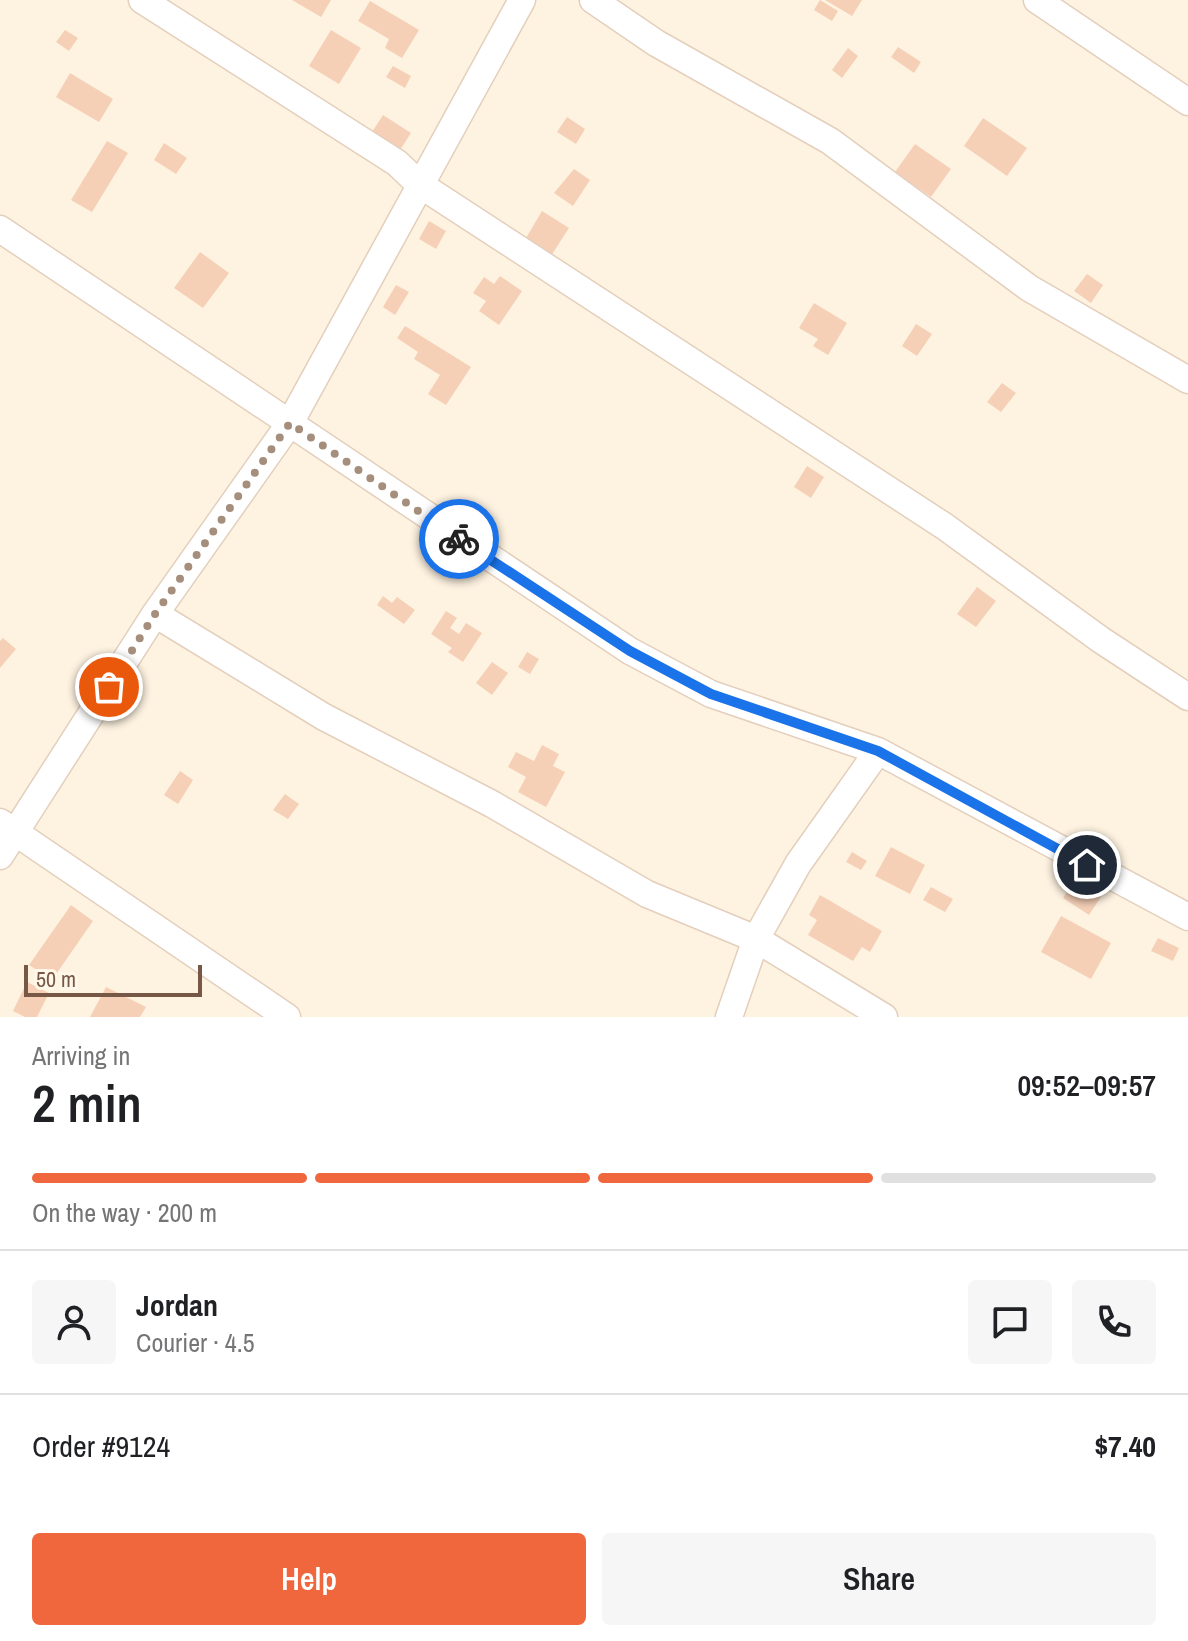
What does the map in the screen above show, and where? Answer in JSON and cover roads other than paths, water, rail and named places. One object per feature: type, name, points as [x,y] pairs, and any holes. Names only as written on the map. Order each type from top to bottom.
[{"type":"street","points":[[142,0],[397,163],[419,184],[944,526],[1101,640],[1188,697]]},
{"type":"street","points":[[0,856],[8,828],[290,423],[522,0]]},
{"type":"street","points":[[593,0],[656,43],[830,141],[1029,288],[1188,380]]},
{"type":"street","points":[[1037,0],[1188,102]]},
{"type":"street","points":[[0,229],[509,574],[630,651],[711,694],[878,751],[1188,917]]},
{"type":"street","points":[[155,614],[324,717],[492,804],[647,894],[756,939],[884,1017]]},
{"type":"street","points":[[729,1017],[756,939],[798,864],[878,751]]},
{"type":"street","points":[[8,828],[287,1017]]}]
